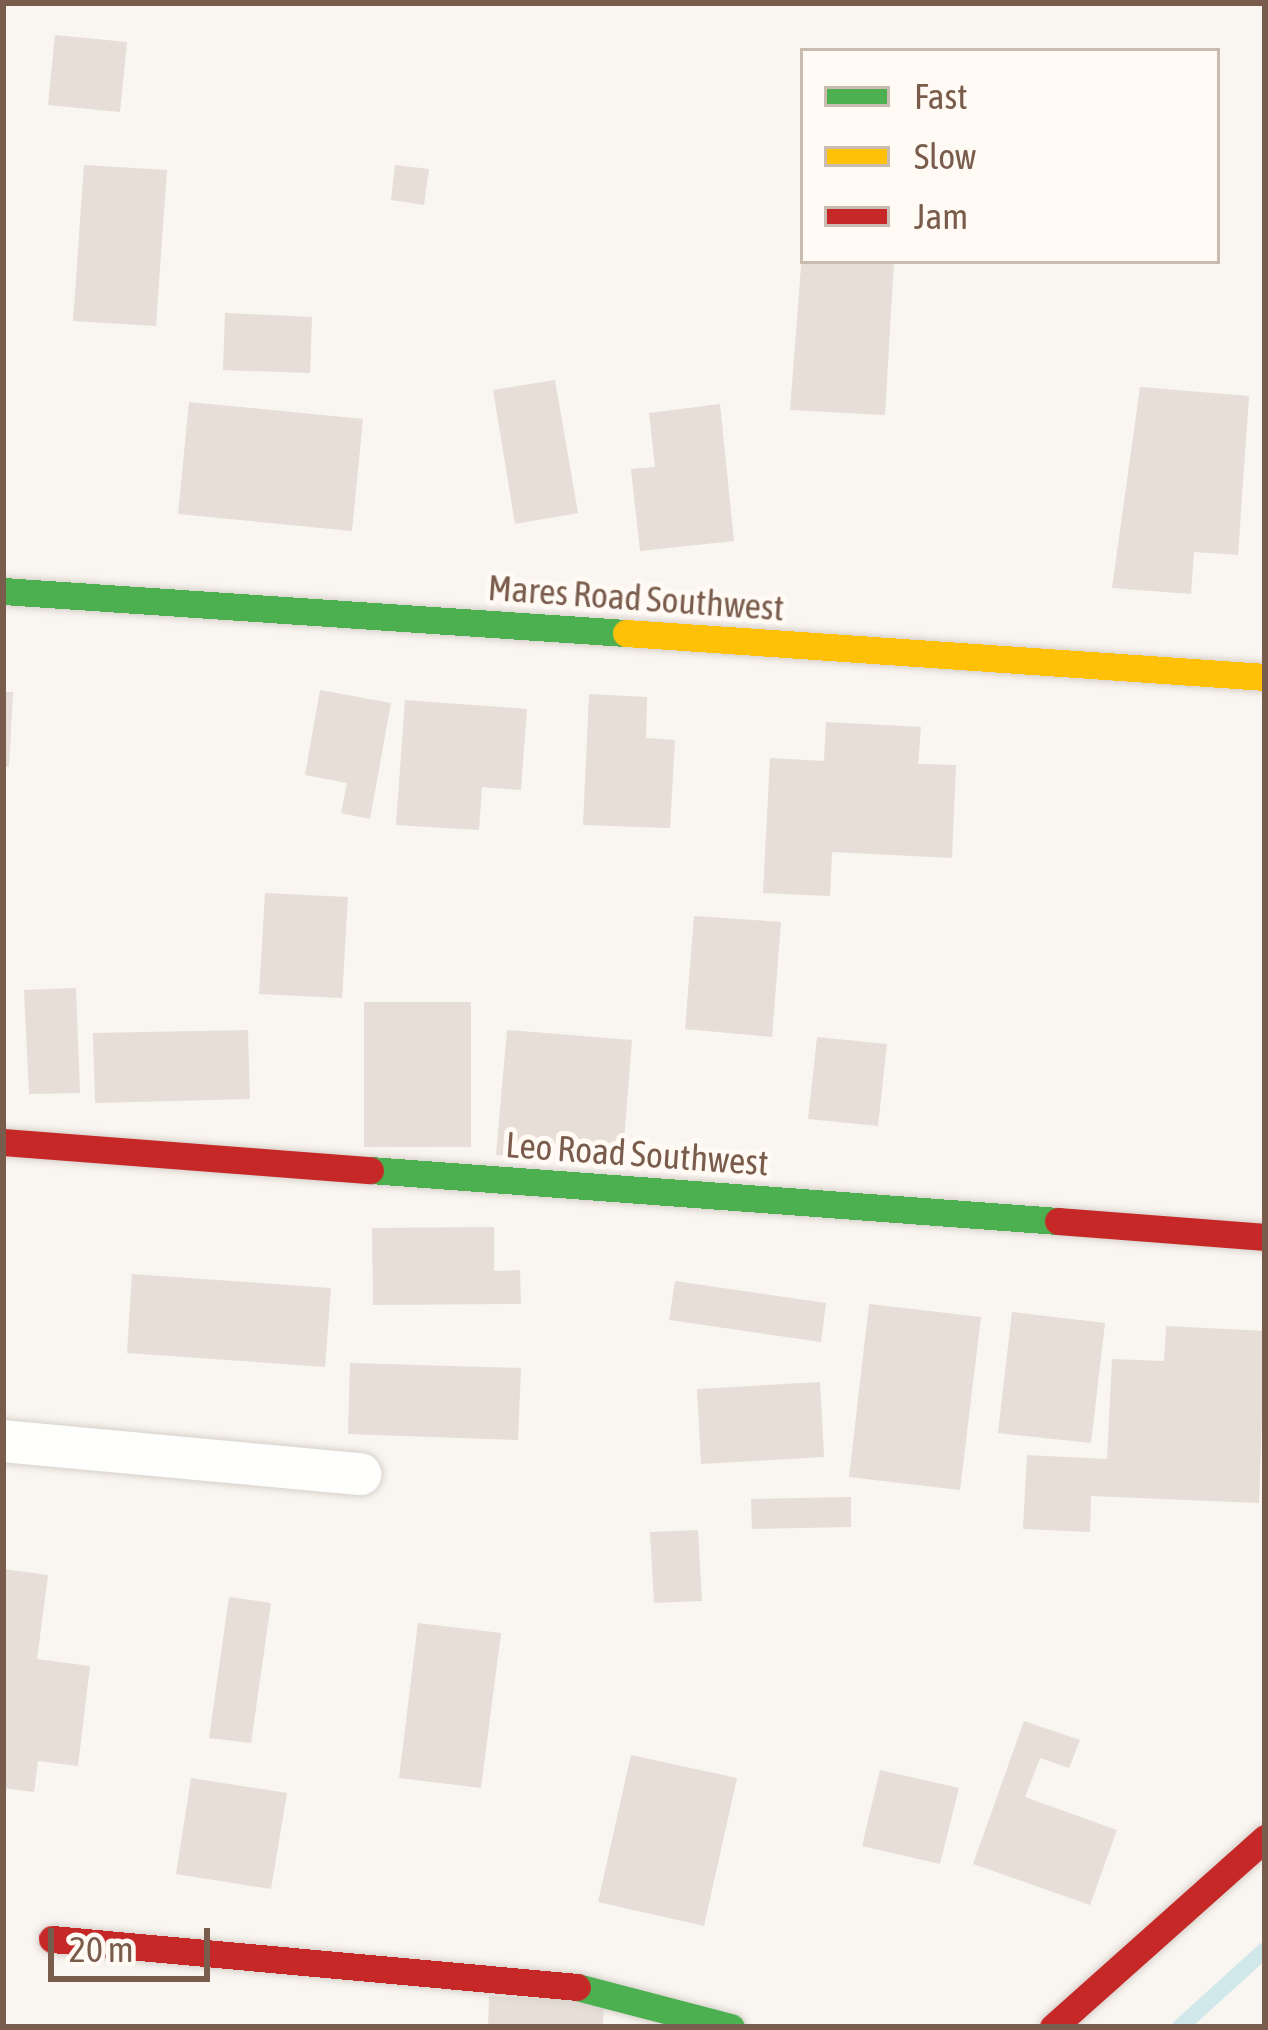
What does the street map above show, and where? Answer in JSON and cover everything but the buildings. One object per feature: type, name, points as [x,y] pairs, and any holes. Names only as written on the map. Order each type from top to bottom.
[{"type":"street","name":"Mares Road Southwest","points":[[3,592],[1265,676]]},
{"type":"street","name":"Leo Road Southwest","points":[[3,1142],[1265,1237]]},
{"type":"street","points":[[3,1441],[360,1474]]},
{"type":"street","points":[[1054,2027],[1265,1838]]},
{"type":"street","points":[[52,1939],[604,1989],[731,2027]]},
{"type":"waterway","points":[[1180,2027],[1265,1950]]},
{"type":"traffic: fast","points":[[3,591],[626,633]]},
{"type":"traffic: fast","points":[[370,1170],[1058,1221]]},
{"type":"traffic: fast","points":[[577,1987],[731,2027]]},
{"type":"traffic: slow","points":[[626,633],[1265,677]]},
{"type":"traffic: jam","points":[[3,1142],[370,1170]]},
{"type":"traffic: jam","points":[[1058,1221],[1265,1237]]},
{"type":"traffic: jam","points":[[1053,2027],[1265,1838]]},
{"type":"traffic: jam","points":[[52,1939],[577,1987]]}]
